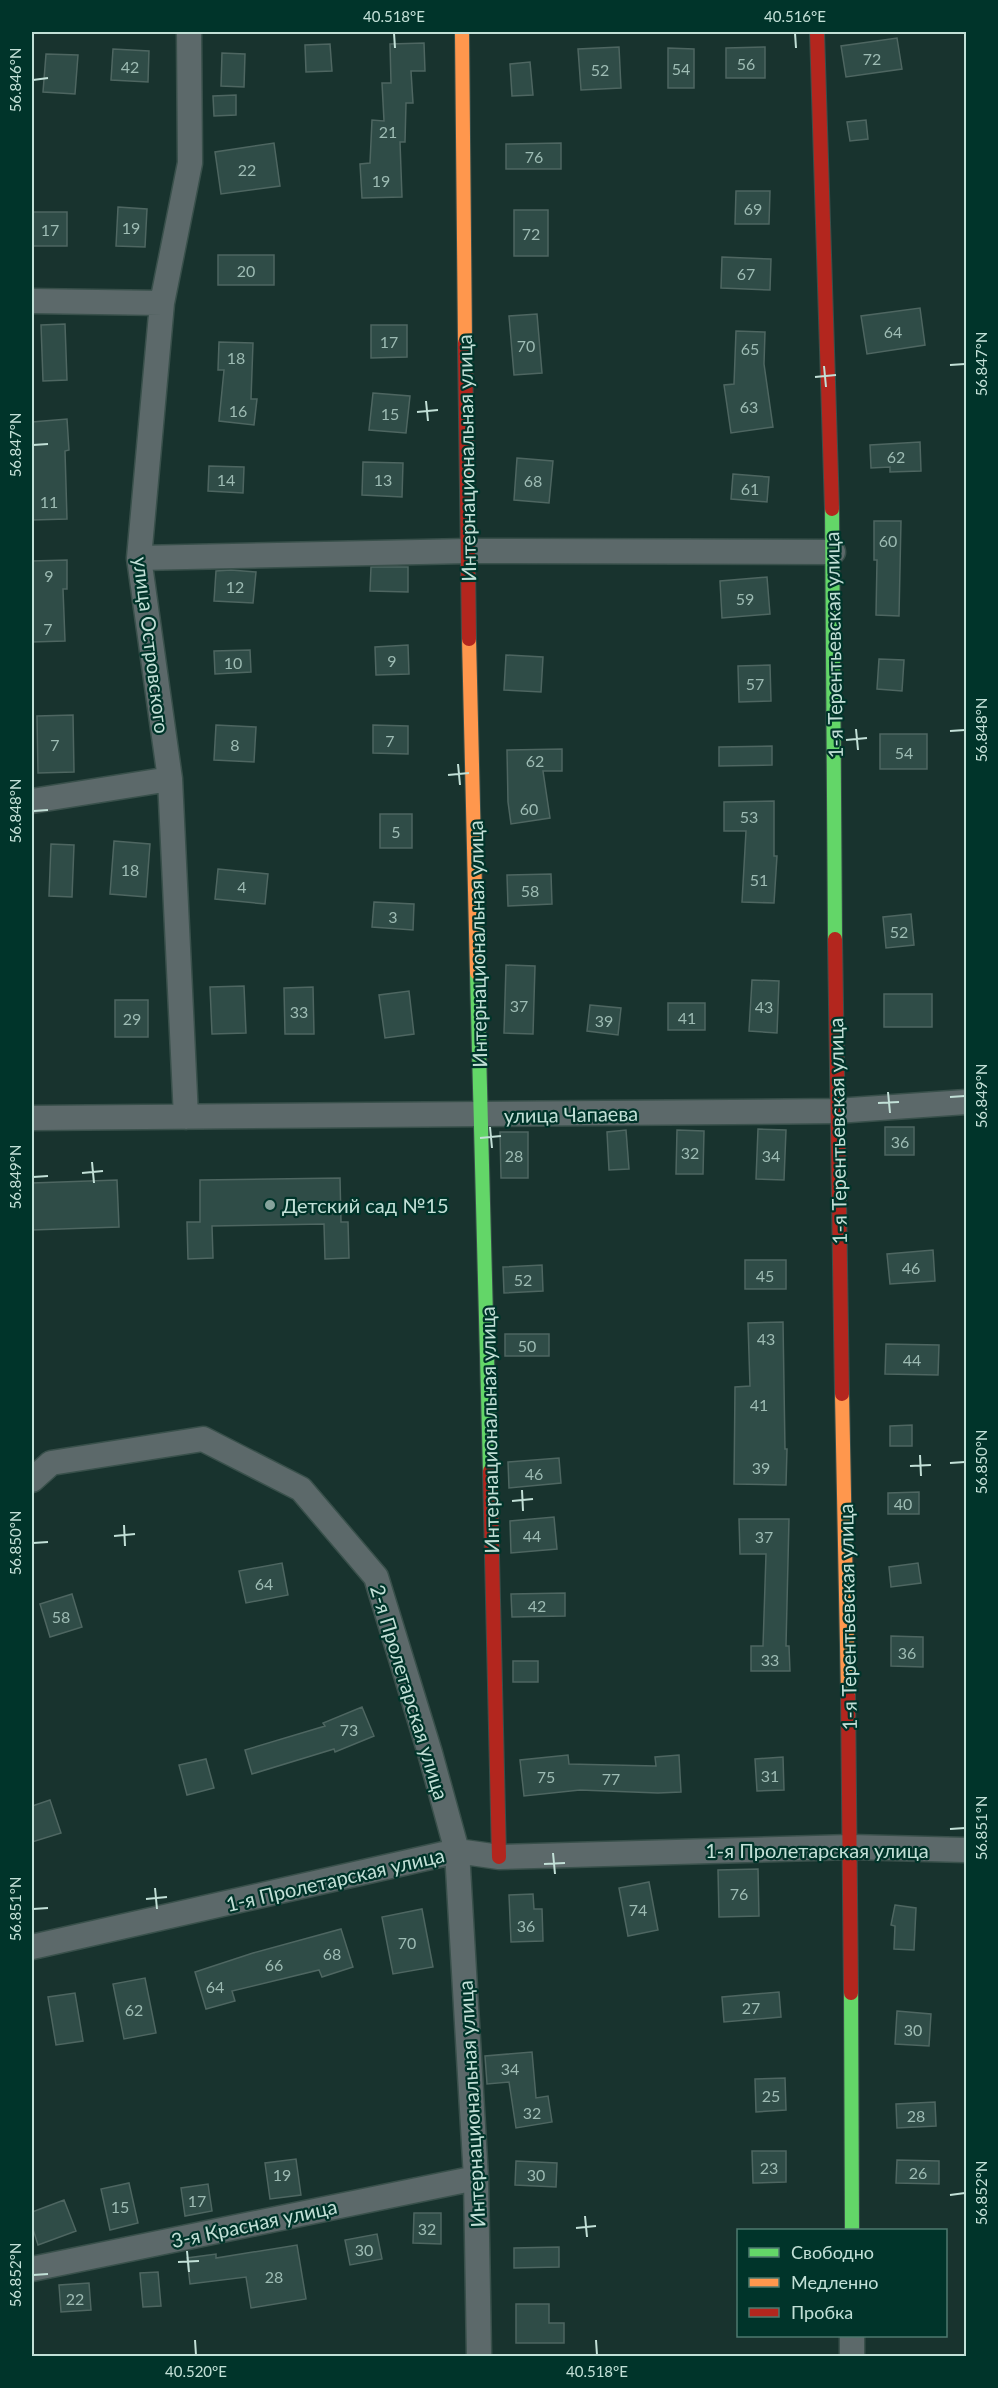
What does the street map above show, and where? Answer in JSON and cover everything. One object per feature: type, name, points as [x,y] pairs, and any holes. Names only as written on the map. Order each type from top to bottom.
[{"type":"street","name":"улица Островского","points":[[186,1117],[170,778],[139,558],[162,303],[190,163],[189,32]]},
{"type":"street","name":"Интернациональная улица","points":[[462,32],[467,551],[499,1857]]},
{"type":"street","name":"1-я Терентьевская улица","points":[[817,32],[833,552],[836,1111],[851,1847],[852,2229]]},
{"type":"street","points":[[32,301],[162,303]]},
{"type":"street","points":[[139,558],[467,551],[833,552]]},
{"type":"street","points":[[32,801],[170,778]]},
{"type":"street","name":"улица Чапаева","points":[[32,1118],[836,1111],[966,1102]]},
{"type":"street","name":"2-я Пролетарская улица","points":[[32,1480],[51,1463],[203,1439],[301,1489],[376,1577],[430,1753],[457,1851]]},
{"type":"street","name":"1-я Пролетарская улица","points":[[32,1947],[457,1851],[499,1857],[851,1847],[966,1850]]},
{"type":"street","name":"Интернациональная улица","points":[[457,1851],[476,2178],[478,2356]]},
{"type":"street","name":"3-я Красная улица","points":[[32,2269],[476,2178]]},
{"type":"street","points":[[852,2337],[852,2356]]},
{"type":"building","points":[[897,38],[902,69],[846,77],[841,46]]},
{"type":"building","points":[[424,43],[425,71],[411,71],[413,103],[406,103],[405,142],[400,142],[402,197],[362,198],[360,164],[370,163],[372,120],[384,121],[382,83],[391,83],[390,44]]},
{"type":"building","points":[[330,44],[332,71],[306,72],[305,45]]},
{"type":"building","points":[[619,47],[621,88],[581,90],[578,49]]},
{"type":"building","points":[[765,47],[765,78],[726,78],[726,48]]},
{"type":"building","points":[[668,48],[694,49],[694,88],[668,88]]},
{"type":"building","points":[[113,49],[149,51],[148,82],[111,80]]},
{"type":"building","points":[[222,53],[245,54],[244,87],[221,86]]},
{"type":"building","points":[[46,54],[78,55],[75,94],[43,92]]},
{"type":"building","points":[[530,62],[533,95],[512,96],[510,64]]},
{"type":"building","points":[[236,95],[236,115],[214,116],[213,96]]},
{"type":"building","points":[[866,120],[868,139],[850,141],[847,122]]},
{"type":"building","points":[[274,143],[280,186],[221,194],[215,152]]},
{"type":"building","points":[[561,143],[561,169],[506,169],[506,144]]},
{"type":"building","points":[[736,191],[770,191],[769,224],[735,224]]},
{"type":"building","points":[[118,207],[147,209],[145,247],[116,246]]},
{"type":"building","points":[[514,210],[548,210],[548,256],[514,256]]},
{"type":"building","points":[[33,212],[67,212],[67,246],[33,246]]},
{"type":"building","points":[[218,255],[274,255],[274,285],[218,285]]},
{"type":"building","points":[[722,257],[771,259],[770,290],[721,288]]},
{"type":"building","points":[[920,308],[925,345],[867,354],[861,316]]},
{"type":"building","points":[[537,314],[542,373],[514,375],[509,316]]},
{"type":"building","points":[[65,324],[67,380],[43,381],[41,325]]},
{"type":"building","points":[[371,325],[407,325],[407,357],[371,358]]},
{"type":"building","points":[[736,331],[765,332],[764,364],[773,427],[731,433],[724,385],[734,384]]},
{"type":"building","points":[[219,342],[253,343],[251,399],[257,399],[254,425],[219,421],[224,370],[218,370]]},
{"type":"building","points":[[373,393],[410,396],[406,433],[369,430]]},
{"type":"building","points":[[67,419],[69,450],[65,451],[67,519],[32,520],[32,422]]},
{"type":"building","points":[[920,442],[921,471],[890,472],[890,467],[871,468],[870,445]]},
{"type":"building","points":[[517,458],[553,461],[549,503],[514,500]]},
{"type":"building","points":[[363,462],[403,463],[402,497],[362,495]]},
{"type":"building","points":[[209,466],[244,467],[243,493],[208,491]]},
{"type":"building","points":[[733,474],[769,477],[767,502],[731,499]]},
{"type":"building","points":[[874,521],[901,521],[899,616],[876,615],[877,560],[874,560]]},
{"type":"building","points":[[67,560],[67,589],[63,589],[65,641],[32,642],[32,561]]},
{"type":"building","points":[[371,567],[408,567],[408,592],[370,591]]},
{"type":"building","points":[[216,571],[256,572],[253,603],[214,601]]},
{"type":"building","points":[[767,577],[770,614],[722,618],[720,581]]},
{"type":"building","points":[[408,645],[409,674],[376,675],[375,647]]},
{"type":"building","points":[[250,650],[251,672],[215,674],[214,651]]},
{"type":"building","points":[[506,655],[543,657],[541,692],[504,690]]},
{"type":"building","points":[[879,659],[904,660],[902,691],[877,689]]},
{"type":"building","points":[[770,665],[771,701],[739,702],[738,666]]},
{"type":"building","points":[[73,715],[74,772],[38,773],[37,716]]},
{"type":"building","points":[[216,725],[256,727],[254,762],[214,760]]},
{"type":"building","points":[[373,725],[408,726],[408,754],[373,753]]},
{"type":"building","points":[[880,734],[927,734],[927,769],[880,769]]},
{"type":"building","points":[[772,746],[772,765],[719,766],[719,747]]},
{"type":"building","points":[[562,749],[562,771],[543,771],[550,818],[511,824],[508,802],[507,750]]},
{"type":"building","points":[[774,801],[774,856],[777,856],[774,903],[742,902],[746,831],[724,831],[724,802]]},
{"type":"building","points":[[380,814],[412,814],[412,848],[380,848]]},
{"type":"building","points":[[114,841],[150,844],[146,897],[110,894]]},
{"type":"building","points":[[51,844],[74,845],[72,897],[49,896]]},
{"type":"building","points":[[218,869],[268,874],[265,904],[215,899]]},
{"type":"building","points":[[551,874],[552,904],[508,906],[507,875]]},
{"type":"building","points":[[374,902],[414,904],[413,930],[372,927]]},
{"type":"building","points":[[911,914],[914,945],[886,948],[883,917]]},
{"type":"building","points":[[506,965],[535,966],[533,1034],[504,1033]]},
{"type":"building","points":[[752,980],[779,981],[777,1033],[749,1031]]},
{"type":"building","points":[[244,986],[246,1033],[212,1034],[210,987]]},
{"type":"building","points":[[313,987],[314,1034],[285,1034],[284,988]]},
{"type":"building","points":[[409,991],[414,1034],[385,1038],[379,995]]},
{"type":"building","points":[[884,994],[932,994],[932,1027],[884,1027]]},
{"type":"building","points":[[115,1000],[148,1000],[148,1037],[115,1037]]},
{"type":"building","points":[[668,1003],[705,1003],[705,1030],[668,1030]]},
{"type":"building","points":[[590,1005],[621,1008],[618,1035],[587,1031]]},
{"type":"building","points":[[885,1127],[914,1127],[914,1155],[885,1155]]},
{"type":"building","points":[[758,1129],[786,1130],[784,1180],[756,1179]]},
{"type":"building","points":[[626,1130],[629,1169],[609,1170],[607,1132]]},
{"type":"building","points":[[677,1130],[704,1131],[703,1174],[676,1174]]},
{"type":"building","points":[[500,1132],[528,1132],[528,1178],[501,1178]]},
{"type":"building","points":[[340,1178],[341,1222],[348,1222],[349,1258],[325,1259],[324,1224],[212,1226],[213,1258],[188,1259],[187,1222],[200,1222],[200,1180]]},
{"type":"building","points":[[117,1180],[119,1227],[32,1230],[32,1183]]},
{"type":"building","points":[[933,1250],[935,1281],[890,1284],[887,1254]]},
{"type":"building","points":[[745,1260],[786,1260],[786,1289],[745,1289]]},
{"type":"building","points":[[542,1265],[543,1291],[504,1293],[503,1267]]},
{"type":"building","points":[[783,1322],[786,1485],[734,1484],[735,1387],[750,1386],[748,1323]]},
{"type":"building","points":[[505,1334],[549,1334],[549,1356],[505,1356]]},
{"type":"building","points":[[886,1344],[939,1345],[938,1375],[885,1374]]},
{"type":"building","points":[[912,1425],[912,1446],[890,1446],[890,1426]]},
{"type":"building","points":[[559,1458],[561,1483],[509,1488],[508,1462]]},
{"type":"building","points":[[919,1492],[919,1514],[888,1514],[888,1493]]},
{"type":"building","points":[[554,1517],[557,1549],[511,1553],[510,1521]]},
{"type":"building","points":[[739,1519],[789,1519],[786,1646],[789,1646],[790,1671],[751,1671],[751,1646],[763,1646],[766,1554],[740,1554]]},
{"type":"building","points":[[282,1563],[288,1595],[246,1603],[239,1571]]},
{"type":"building","points":[[918,1563],[921,1583],[891,1587],[889,1567]]},
{"type":"building","points":[[565,1593],[565,1616],[512,1617],[511,1594]]},
{"type":"building","points":[[72,1594],[82,1627],[50,1637],[40,1604]]},
{"type":"building","points":[[891,1636],[923,1637],[923,1667],[891,1666]]},
{"type":"building","points":[[513,1661],[538,1661],[538,1682],[513,1682]]},
{"type":"building","points":[[362,1707],[374,1736],[335,1752],[334,1749],[252,1774],[245,1750],[325,1726],[323,1723]]},
{"type":"building","points":[[568,1755],[569,1764],[656,1766],[655,1757],[679,1755],[681,1792],[580,1790],[524,1796],[520,1760]]},
{"type":"building","points":[[783,1757],[784,1790],[757,1791],[755,1759]]},
{"type":"building","points":[[206,1759],[214,1788],[187,1795],[179,1765]]},
{"type":"building","points":[[50,1800],[61,1833],[32,1842],[32,1806]]},
{"type":"building","points":[[758,1869],[759,1916],[719,1917],[718,1870]]},
{"type":"building","points":[[649,1882],[658,1930],[628,1936],[619,1888]]},
{"type":"building","points":[[533,1894],[534,1909],[542,1909],[543,1941],[511,1942],[509,1895]]},
{"type":"building","points":[[895,1905],[916,1908],[914,1950],[894,1949],[895,1926],[891,1925]]},
{"type":"building","points":[[422,1909],[433,1967],[393,1974],[382,1917]]},
{"type":"building","points":[[341,1929],[353,1967],[322,1977],[319,1970],[232,1991],[235,2001],[206,2009],[195,1972],[253,1953]]},
{"type":"building","points":[[145,1978],[156,2033],[124,2039],[113,1984]]},
{"type":"building","points":[[779,1992],[781,2017],[724,2022],[722,1997]]},
{"type":"building","points":[[75,1993],[83,2041],[56,2045],[48,1997]]},
{"type":"building","points":[[897,2011],[931,2014],[929,2046],[895,2044]]},
{"type":"building","points":[[532,2052],[536,2098],[548,2096],[552,2122],[516,2128],[509,2082],[487,2084],[485,2056]]},
{"type":"building","points":[[785,2078],[786,2110],[756,2112],[755,2079]]},
{"type":"building","points":[[935,2102],[936,2126],[897,2128],[896,2104]]},
{"type":"building","points":[[752,2151],[786,2151],[786,2182],[753,2183]]},
{"type":"building","points":[[296,2159],[301,2195],[270,2199],[265,2163]]},
{"type":"building","points":[[897,2160],[939,2161],[939,2184],[896,2183]]},
{"type":"building","points":[[516,2161],[557,2163],[556,2187],[515,2185]]},
{"type":"building","points":[[129,2183],[138,2223],[110,2230],[101,2189]]},
{"type":"building","points":[[208,2184],[212,2211],[185,2216],[181,2188]]},
{"type":"building","points":[[64,2200],[76,2231],[38,2245],[32,2226],[32,2212]]},
{"type":"building","points":[[414,2213],[441,2213],[441,2244],[413,2243]]},
{"type":"building","points":[[377,2234],[382,2259],[350,2265],[345,2240]]},
{"type":"building","points":[[297,2245],[306,2299],[251,2308],[246,2277],[190,2284],[187,2258],[216,2254],[216,2258]]},
{"type":"building","points":[[559,2247],[559,2267],[514,2268],[514,2248]]},
{"type":"building","points":[[158,2272],[161,2306],[143,2307],[140,2273]]},
{"type":"building","points":[[89,2283],[91,2310],[61,2312],[59,2285]]},
{"type":"building","points":[[516,2304],[549,2304],[549,2323],[564,2323],[564,2343],[516,2343]]},
{"type":"traffic: fast","points":[[832,509],[835,939]]},
{"type":"traffic: fast","points":[[477,973],[490,1471]]},
{"type":"traffic: fast","points":[[851,1993],[852,2229]]},
{"type":"traffic: slow","points":[[462,32],[465,343]]},
{"type":"traffic: slow","points":[[469,639],[477,973]]},
{"type":"traffic: slow","points":[[842,1394],[848,1695]]},
{"type":"traffic: jam","points":[[817,32],[832,509]]},
{"type":"traffic: jam","points":[[465,343],[469,639]]},
{"type":"traffic: jam","points":[[835,939],[842,1394]]},
{"type":"traffic: jam","points":[[490,1471],[499,1857]]},
{"type":"traffic: jam","points":[[848,1695],[851,1993]]},
{"type":"place","name":"Детский сад №15","points":[[270,1205]]}]
